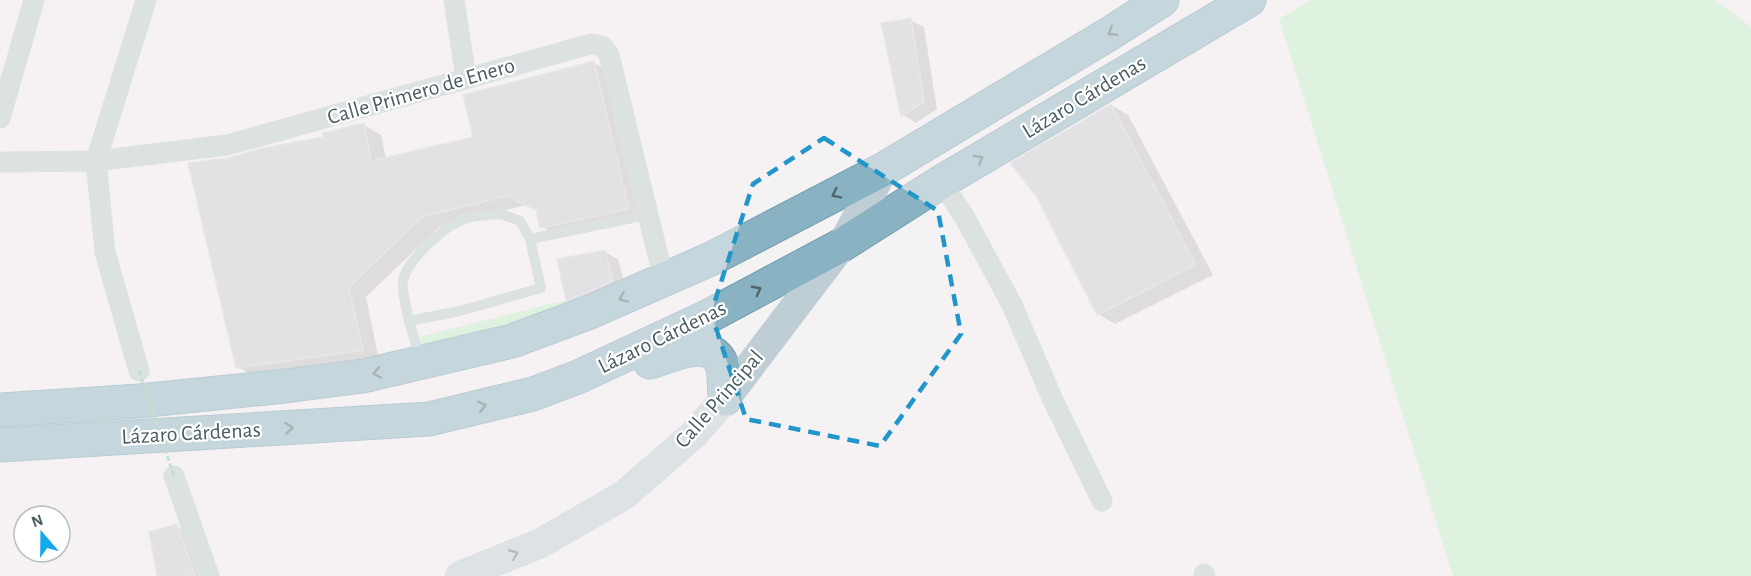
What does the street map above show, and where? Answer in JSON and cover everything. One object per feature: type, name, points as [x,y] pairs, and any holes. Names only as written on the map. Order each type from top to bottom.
[{"type":"highway","name":"Lázaro Cárdenas","points":[[0,410],[139,401],[285,387],[363,376],[512,341],[590,312],[712,258],[884,169],[1162,0]]},
{"type":"highway","name":"Lázaro Cárdenas","points":[[0,445],[429,419],[533,394],[578,377],[709,316],[842,245],[941,182],[1250,0]]},
{"type":"highway","points":[[578,377],[604,375],[700,347],[715,354],[722,365],[725,399]]},
{"type":"main road","name":"Calle Principal","points":[[460,576],[541,543],[624,495],[693,435],[725,399],[842,245],[884,169]]},
{"type":"main road","points":[[0,396],[54,406]]},
{"type":"main road","points":[[0,456],[112,448],[131,445],[148,436]]},
{"type":"street","points":[[0,118],[34,0]]},
{"type":"street","points":[[139,371],[105,252],[96,161],[146,0]]},
{"type":"street","points":[[454,0],[466,78]]},
{"type":"street","name":"Calle Primero de Enero","points":[[0,162],[96,161],[227,145],[591,44],[602,46],[609,55],[664,280]]},
{"type":"street","points":[[941,182],[964,216],[1012,305],[1052,398],[1102,501]]},
{"type":"street","points":[[174,476],[209,576]]},
{"type":"lane","points":[[409,321],[460,311],[541,288],[530,239],[520,221],[501,214],[483,215],[459,221],[441,232],[415,258],[403,281],[409,321],[421,364]]},
{"type":"lane","points":[[530,239],[647,215]]},
{"type":"path","points":[[139,371],[174,476]]},
{"type":"highlighted area","points":[[824,138],[938,211],[961,334],[880,446],[746,419],[711,313],[753,184]]},
{"type":"green space","points":[[1311,0],[1715,0],[1751,27],[1751,576],[1453,576],[1279,19]]},
{"type":"green space","points":[[566,300],[570,313],[423,354],[419,337]]},
{"type":"building","points":[[911,18],[924,102],[901,116],[881,23]]},
{"type":"building","points":[[594,61],[629,209],[540,228],[536,210],[507,196],[422,217],[349,287],[363,350],[236,368],[188,163],[229,158],[259,149],[323,137],[322,133],[364,123],[371,161],[473,137],[463,95]]},
{"type":"building","points":[[1111,104],[1196,265],[1097,315],[1036,196],[1010,163]]},
{"type":"building","points":[[605,250],[613,281],[566,301],[557,259]]},
{"type":"building","points":[[177,524],[195,576],[157,576],[149,532]]}]
